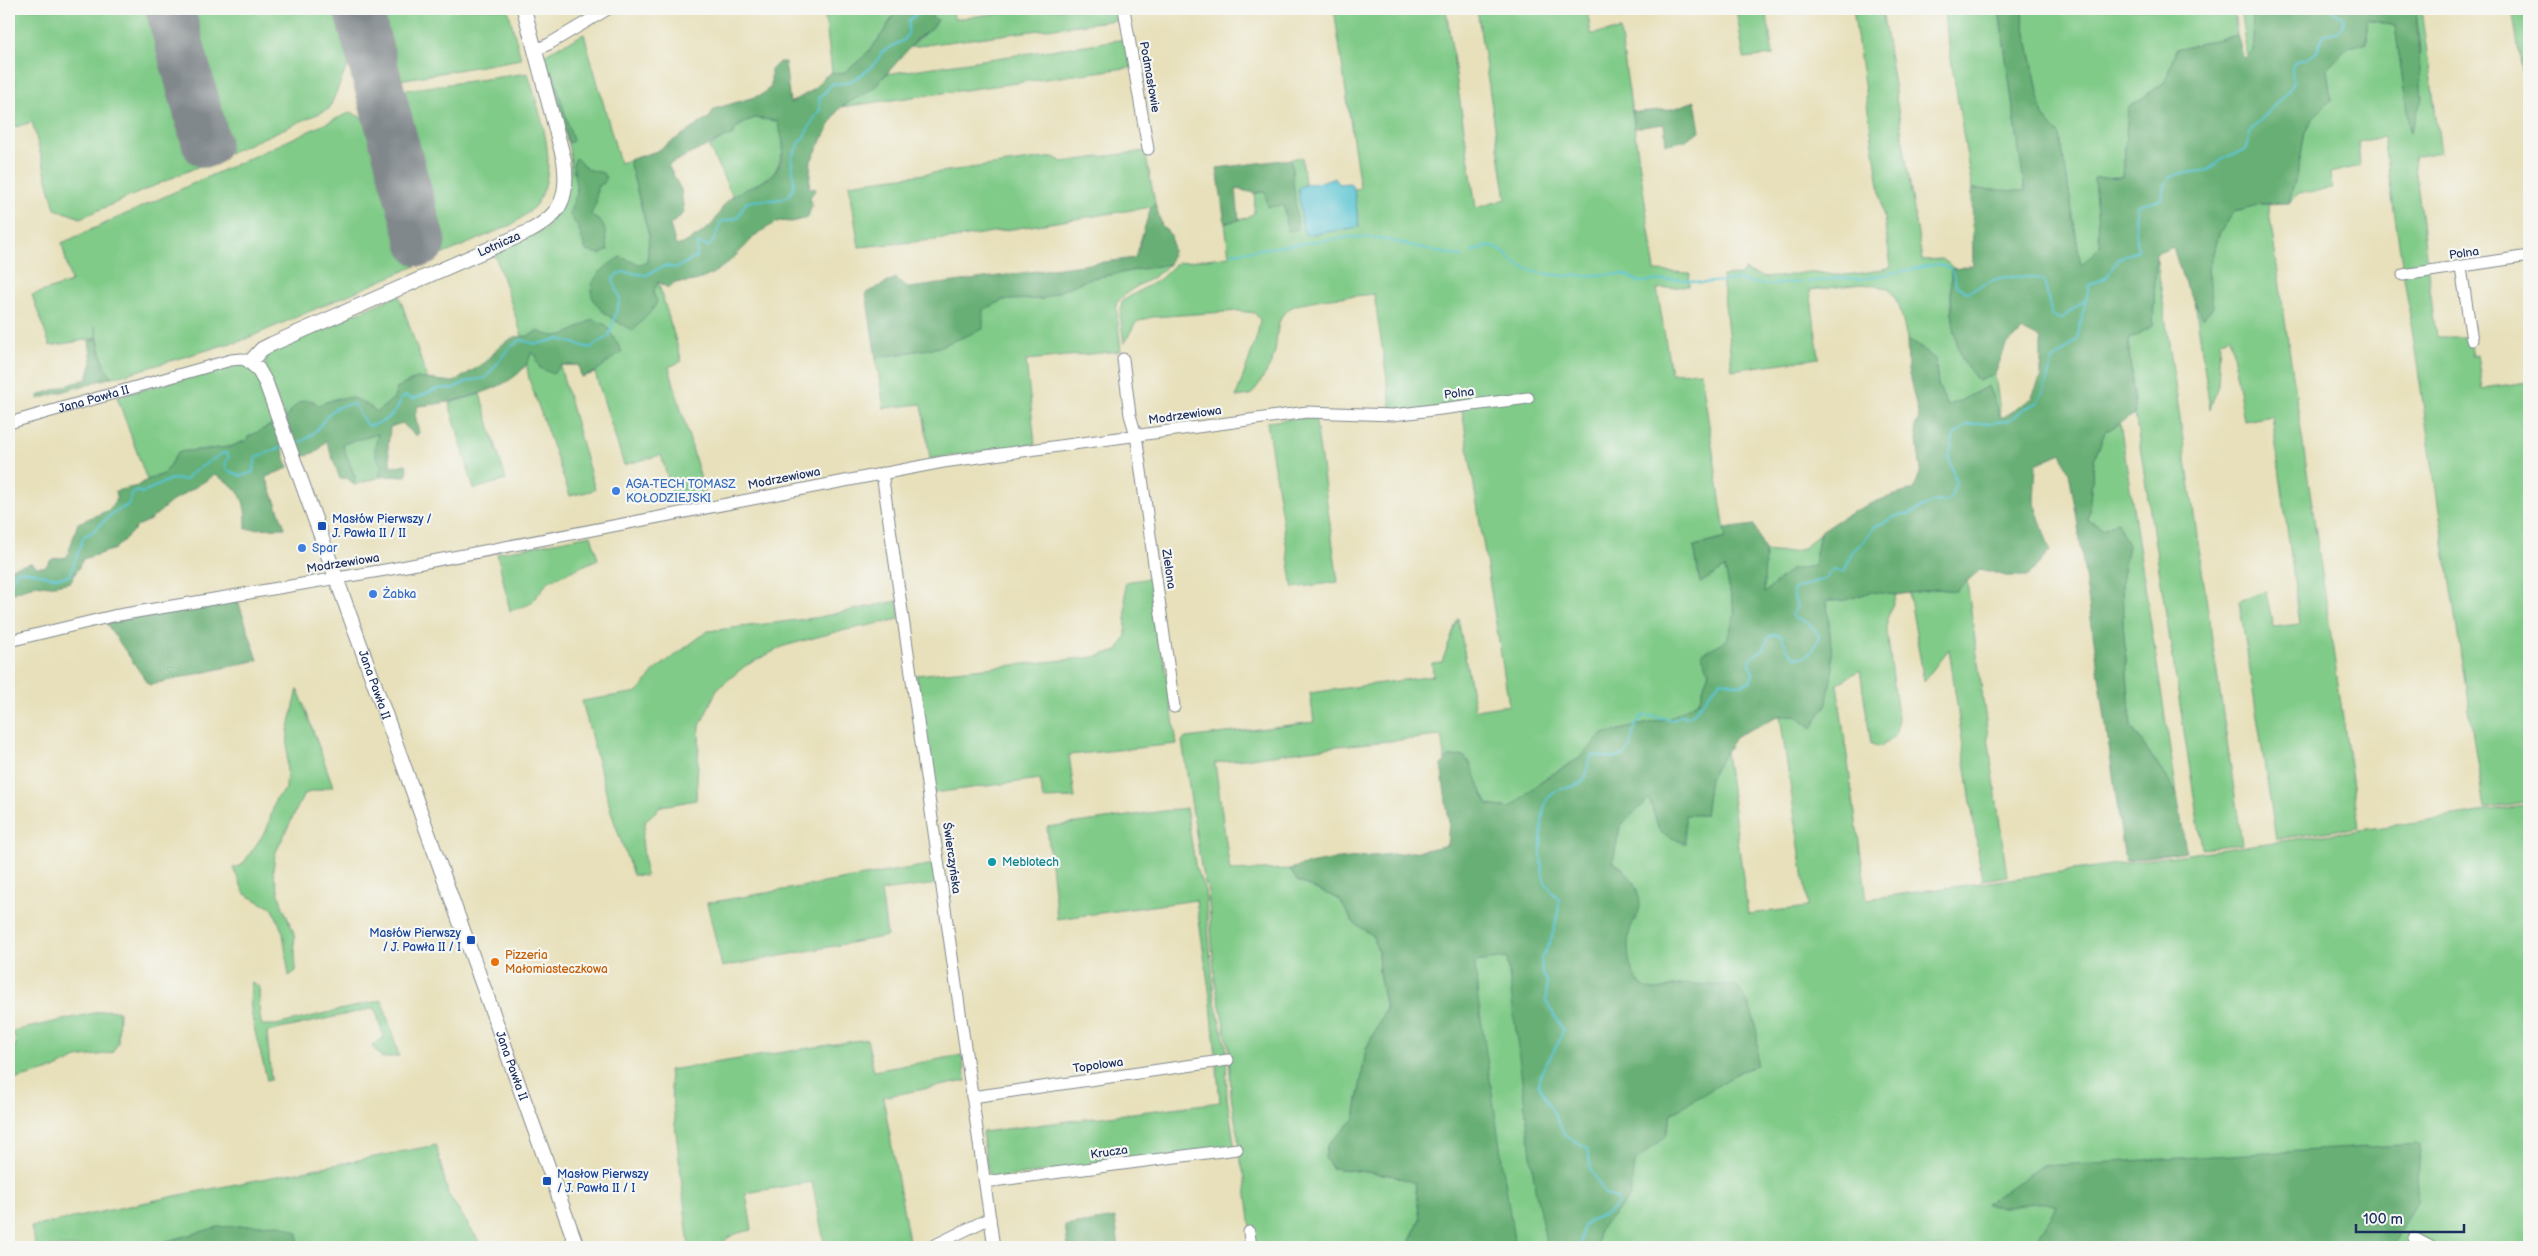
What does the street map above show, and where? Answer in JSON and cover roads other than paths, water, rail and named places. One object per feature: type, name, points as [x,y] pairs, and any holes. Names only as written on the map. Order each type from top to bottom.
[{"type":"main road","name":"Lotnicza","points":[[250,362],[262,350],[272,344],[530,231],[549,219],[562,202],[566,174],[524,9]]},
{"type":"main road","name":"Jana Pawła II","points":[[250,362],[262,375],[283,431],[577,1247]]},
{"type":"street","points":[[535,50],[550,44],[608,9]]},
{"type":"street","name":"Podmasłowie","points":[[1124,9],[1148,149]]},
{"type":"street","name":"Polna","points":[[2403,275],[2461,268],[2529,256]]},
{"type":"street","points":[[2461,268],[2472,340]]},
{"type":"street","name":"Jana Pawła II","points":[[9,423],[231,360],[242,359],[250,362]]},
{"type":"street","name":"Zielona","points":[[1123,359],[1130,415],[1136,436],[1174,707]]},
{"type":"street","name":"Polna","points":[[1393,415],[1528,398]]},
{"type":"street","name":"Modrzewiowa","points":[[9,641],[114,616],[391,569],[882,473],[1307,412],[1393,415]]},
{"type":"street","name":"Świerczyńska","points":[[882,473],[994,1247]]},
{"type":"street","name":"Topolowa","points":[[972,1097],[1228,1060]]},
{"type":"street","name":"Krucza","points":[[985,1182],[1237,1148]]},
{"type":"street","points":[[931,1247],[990,1218]]},
{"type":"street","points":[[1249,1232],[1251,1247]]},
{"type":"street","points":[[2414,1238],[2431,1247]]},
{"type":"water","points":[[1335,178],[1339,184],[1350,183],[1354,189],[1359,227],[1306,235],[1303,230],[1298,188],[1306,184],[1323,182]]},
{"type":"waterway","points":[[295,444],[313,434],[328,414],[342,406],[354,404],[365,423],[369,426],[390,417],[397,409],[401,398],[406,396],[413,399],[440,388],[452,389],[468,381],[486,378],[509,348],[521,340],[536,344],[559,339],[590,348],[609,336],[620,299],[613,279],[617,274],[624,272],[646,275],[665,266],[676,268],[697,257],[697,245],[699,243],[708,247],[714,240],[721,222],[737,218],[746,203],[758,200],[779,199],[790,194],[794,184],[792,156],[820,109],[819,98],[833,83],[839,84],[861,75],[879,58],[882,52],[904,40],[908,34],[909,20],[923,9]]},
{"type":"waterway","points":[[1581,1247],[1581,1235],[1588,1222],[1612,1210],[1618,1204],[1617,1198],[1605,1194],[1591,1170],[1587,1148],[1565,1135],[1538,1083],[1543,1068],[1558,1044],[1563,1030],[1546,1002],[1547,982],[1542,973],[1541,958],[1554,930],[1559,899],[1546,884],[1542,865],[1543,814],[1548,798],[1555,791],[1580,783],[1587,774],[1588,763],[1594,755],[1610,758],[1627,753],[1637,723],[1644,715],[1674,720],[1682,715],[1686,717],[1693,714],[1720,681],[1741,685],[1751,681],[1752,670],[1750,660],[1764,649],[1769,636],[1776,634],[1782,636],[1787,649],[1795,657],[1805,656],[1812,652],[1819,636],[1809,624],[1795,619],[1791,615],[1797,607],[1793,593],[1794,589],[1826,578],[1832,570],[1844,572],[1853,551],[1864,541],[1874,527],[1899,515],[1909,514],[1935,501],[1945,502],[1950,499],[1956,483],[1949,458],[1954,435],[1967,425],[2008,421],[2038,402],[2044,391],[2052,362],[2077,339],[2089,285],[2107,277],[2117,260],[2138,250],[2135,219],[2137,205],[2161,199],[2170,177],[2209,170],[2224,158],[2245,150],[2251,130],[2287,93],[2293,82],[2292,68],[2295,61],[2306,59],[2317,51],[2324,34],[2341,29],[2344,24],[2343,17],[2331,9]]},
{"type":"waterway","points":[[1232,253],[1351,237],[1378,238],[1462,257]]},
{"type":"waterway","points":[[1471,252],[1487,246],[1499,249],[1518,265],[1538,273],[1567,276],[1624,274],[1639,282],[1680,279],[1702,283],[1736,280],[1766,285],[1801,282]]},
{"type":"waterway","points":[[1808,282],[1839,278],[1862,279],[1938,264],[1951,269],[1957,285],[1966,292],[2002,278],[2025,277],[2044,280],[2052,316],[2061,319],[2086,299]]},
{"type":"waterway","points":[[9,586],[17,571],[31,572],[50,577],[70,575],[84,536],[91,533],[113,513],[128,505],[132,495],[137,491],[142,493],[171,479],[186,480],[189,475],[221,454],[227,453],[229,458],[225,463],[227,470],[241,476],[253,472],[256,457],[283,447]]},
{"type":"place","name":"AGA-TECH TOMASZ KOŁODZIEJSKI","points":[[616,491]]},
{"type":"place","name":"Masłów Pierwszy / J. Pawła II / II","points":[[322,526]]},
{"type":"place","name":"Spar","points":[[302,548]]},
{"type":"place","name":"Żabka","points":[[373,594]]},
{"type":"place","name":"Meblotech","points":[[992,862]]},
{"type":"place","name":"Masłów Pierwszy / J. Pawła II / I","points":[[471,940]]},
{"type":"place","name":"Pizzeria Małomiasteczkowa","points":[[495,962]]},
{"type":"place","name":"Masłow Pierwszy / J. Pawła II / I","points":[[547,1181]]}]
